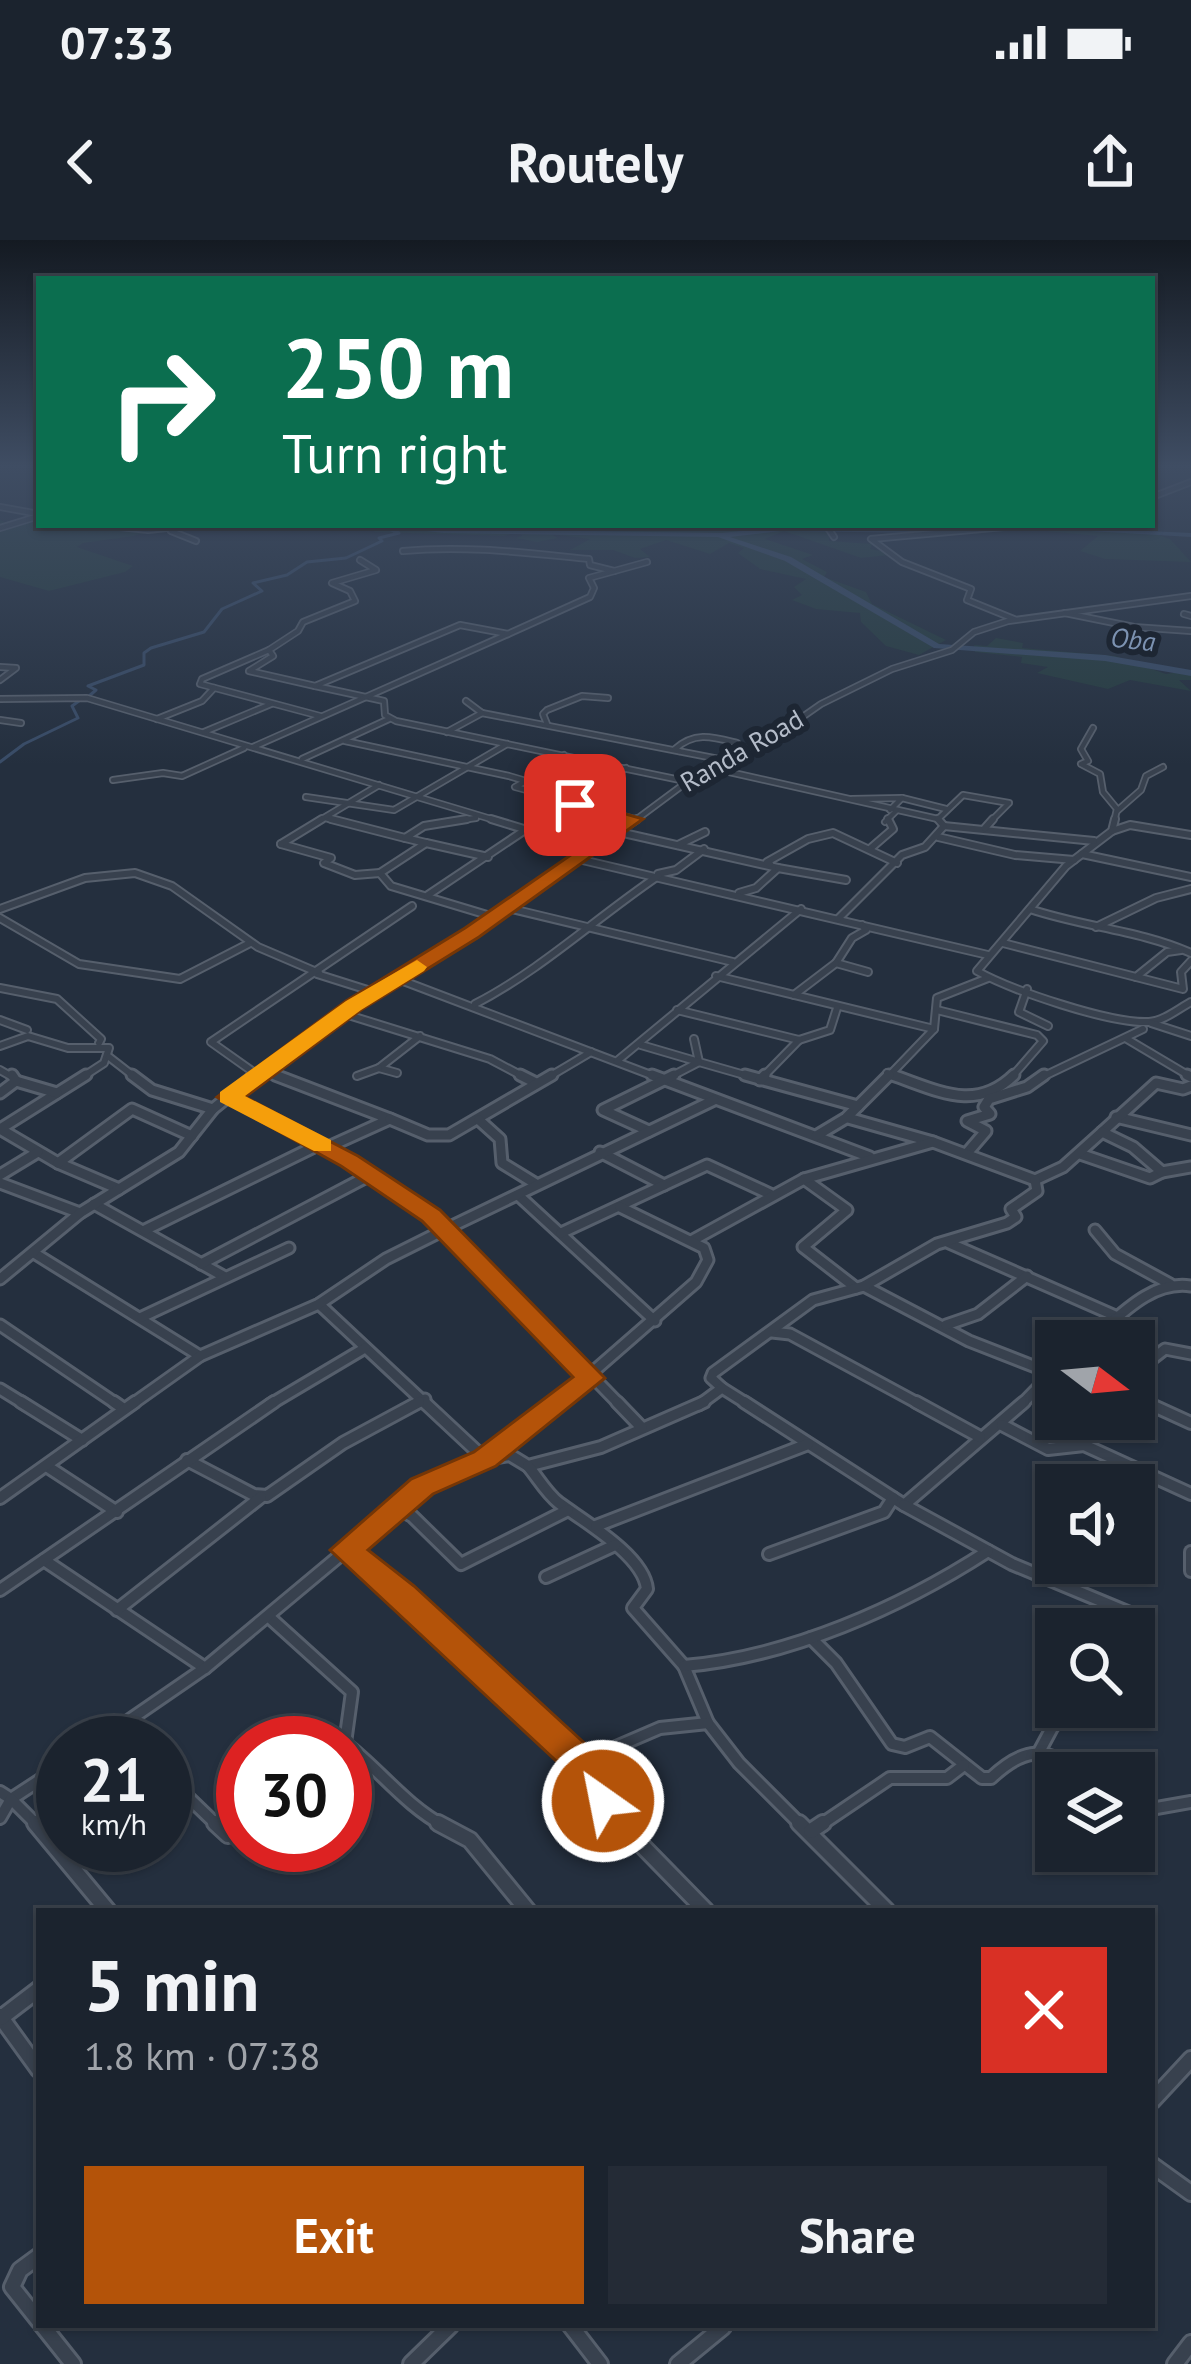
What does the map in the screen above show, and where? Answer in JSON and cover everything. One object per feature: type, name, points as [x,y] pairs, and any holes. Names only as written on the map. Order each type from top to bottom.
[{"type":"street","points":[[320,716],[200,682],[269,650],[298,631],[303,622],[355,601],[350,591],[332,583],[376,570],[370,566]]},
{"type":"street","points":[[596,566],[618,570]]},
{"type":"street","points":[[254,747],[590,597],[594,587],[589,578],[635,566]]},
{"type":"street","points":[[915,566],[971,589],[967,601],[975,606],[1015,620]]},
{"type":"street","name":"Randa Road","points":[[2,1275],[80,1213],[169,1159],[213,1108],[260,1072],[593,850],[707,766],[892,669],[928,660],[974,632],[1059,612],[1191,596]]},
{"type":"street","points":[[1059,612],[1191,632]]},
{"type":"street","points":[[315,686],[460,625],[508,634]]},
{"type":"street","points":[[249,671],[273,656],[269,650]]},
{"type":"street","points":[[0,667],[16,668],[0,680]]},
{"type":"street","points":[[228,668],[387,703],[389,718]]},
{"type":"street","points":[[202,701],[214,688]]},
{"type":"street","points":[[156,719],[229,692]]},
{"type":"street","points":[[0,699],[75,696],[302,759],[593,850]]},
{"type":"street","points":[[547,724],[543,714],[547,710],[583,696],[608,698]]},
{"type":"street","points":[[466,701],[482,713],[724,760]]},
{"type":"street","points":[[201,733],[271,704]]},
{"type":"street","points":[[447,732],[482,713]]},
{"type":"street","points":[[302,759],[389,718],[685,782]]},
{"type":"street","points":[[0,720],[21,723]]},
{"type":"street","points":[[1093,728],[1081,749],[1088,761],[1081,764],[1100,774],[1103,792],[1117,811]]},
{"type":"street","points":[[679,752],[675,749],[682,741],[704,733],[737,742]]},
{"type":"street","points":[[345,741],[526,781]]},
{"type":"street","points":[[306,797],[352,801],[376,811],[394,810],[507,744]]},
{"type":"street","points":[[113,781],[163,773],[182,776],[228,758],[238,748],[267,750]]},
{"type":"street","points":[[564,755],[515,787],[546,800],[634,819]]},
{"type":"street","points":[[707,766],[941,823],[1094,841]]},
{"type":"street","points":[[1112,831],[1117,811],[1141,790],[1146,776],[1163,767]]},
{"type":"street","points":[[571,802],[626,768]]},
{"type":"street","points":[[378,874],[350,874],[324,863],[331,858],[323,852],[281,845],[379,784]]},
{"type":"street","points":[[938,838],[946,809],[963,795],[1009,803],[985,828]]},
{"type":"street","points":[[850,799],[902,798],[946,809]]},
{"type":"street","points":[[871,848],[893,829],[884,822],[902,798]]},
{"type":"street","points":[[405,838],[424,826],[482,817]]},
{"type":"street","points":[[325,818],[488,857]]},
{"type":"street","points":[[1191,835],[1130,825],[1094,841],[976,971],[1076,1008],[1191,1036]]},
{"type":"street","points":[[428,895],[525,830]]},
{"type":"street","points":[[775,867],[767,862],[803,840],[834,831],[851,833],[897,863]]},
{"type":"street","points":[[619,832],[846,880]]},
{"type":"street","points":[[678,845],[705,832]]},
{"type":"street","points":[[838,919],[902,855],[938,838],[986,845],[1022,857],[1034,853],[1077,857],[1191,877]]},
{"type":"street","points":[[426,843],[374,878],[494,917]]},
{"type":"street","points":[[476,1004],[523,980],[585,926],[655,875],[676,870],[704,849]]},
{"type":"street","points":[[578,860],[988,955]]},
{"type":"street","points":[[734,893],[750,891],[775,867]]},
{"type":"street","points":[[0,913],[61,883],[119,871],[158,881],[206,904],[250,943],[375,993]]},
{"type":"street","points":[[1096,927],[1156,898],[1191,889]]},
{"type":"street","points":[[412,906],[211,1042],[260,1072],[441,1137],[479,1120],[591,1052]]},
{"type":"street","points":[[508,908],[733,962]]},
{"type":"street","points":[[1030,908],[1157,938],[1188,955]]},
{"type":"street","points":[[616,1062],[801,909]]},
{"type":"street","points":[[0,913],[79,964],[102,971],[179,979],[250,943]]},
{"type":"street","points":[[794,995],[836,963],[852,938],[866,930],[862,925]]},
{"type":"street","points":[[1002,943],[1184,989],[1180,972],[1188,955]]},
{"type":"street","points":[[1136,976],[1167,952],[1188,955]]},
{"type":"street","points":[[836,963],[868,971]]},
{"type":"street","points":[[716,976],[934,1029]]},
{"type":"street","points":[[816,1136],[848,1118],[934,1029],[937,998],[988,978]]},
{"type":"street","points":[[398,979],[476,1004],[493,1015],[872,1158]]},
{"type":"street","points":[[0,988],[57,998],[101,1039],[99,1043]]},
{"type":"street","points":[[1027,989],[1019,1012],[1048,1026]]},
{"type":"street","points":[[887,1073],[972,1102],[989,1100],[1127,1039],[1143,1024],[1159,1021],[1191,1002]]},
{"type":"street","points":[[760,1080],[799,1040],[830,1030],[837,1008]]},
{"type":"street","points":[[677,1010],[799,1040]]},
{"type":"street","points":[[938,1010],[1037,1035],[1043,1041],[989,1100],[984,1107],[989,1114],[967,1121],[986,1131],[968,1153]]},
{"type":"street","points":[[345,1014],[490,1059],[537,1084]]},
{"type":"street","points":[[0,1020],[27,1030]]},
{"type":"street","points":[[1143,1024],[1152,1052]]},
{"type":"street","points":[[0,1046],[22,1036],[69,1048],[99,1043],[109,1048],[109,1058]]},
{"type":"street","points":[[357,1076],[379,1067],[420,1036]]},
{"type":"street","points":[[848,1118],[968,1153],[1035,1180],[1047,1177],[1080,1154],[1115,1117],[1160,1082],[1183,1089],[1191,1081],[1127,1039]]},
{"type":"street","points":[[694,1040],[699,1062]]},
{"type":"street","points":[[641,1045],[858,1106]]},
{"type":"street","points":[[109,1058],[151,1088],[188,1104],[213,1108]]},
{"type":"street","points":[[109,1058],[0,1130],[119,1190]]},
{"type":"street","points":[[649,1131],[603,1110],[699,1062]]},
{"type":"street","points":[[379,1067],[397,1073]]},
{"type":"street","points":[[0,1070],[16,1081],[57,1094]]},
{"type":"street","points":[[0,1093],[16,1081]]},
{"type":"street","points":[[58,1163],[151,1088]]},
{"type":"street","points":[[229,1097],[372,1174],[448,1228],[642,1428]]},
{"type":"street","points":[[0,1498],[200,1356],[319,1304],[386,1259],[714,1100]]},
{"type":"street","points":[[130,1109],[192,1136]]},
{"type":"street","points":[[1115,1117],[1191,1135]]},
{"type":"street","points":[[146,1230],[390,1119]]},
{"type":"street","points":[[479,1120],[500,1139],[502,1162],[536,1184]]},
{"type":"street","points":[[1102,1132],[1132,1147],[1162,1172]]},
{"type":"street","points":[[693,1240],[804,1179],[933,1142]]},
{"type":"street","points":[[0,1179],[38,1152]]},
{"type":"street","points":[[600,1152],[664,1185]]},
{"type":"street","points":[[1080,1154],[1150,1178],[1191,1167]]},
{"type":"street","points":[[561,1233],[711,1164],[770,1194]]},
{"type":"street","points":[[201,1264],[372,1174]]},
{"type":"street","points":[[0,1179],[80,1213]]},
{"type":"street","points":[[804,1179],[848,1210],[841,1222],[810,1236],[802,1246],[860,1287],[946,1325],[969,1341],[1035,1364]]},
{"type":"street","points":[[1035,1180],[1037,1191],[1011,1209],[1016,1217],[944,1243],[860,1287],[813,1300],[711,1378],[898,1501],[988,1551],[1123,1608]]},
{"type":"street","points":[[518,1195],[655,1321]]},
{"type":"street","points":[[94,1204],[225,1277]]},
{"type":"street","points":[[136,1716],[269,1617],[422,1487],[485,1459],[590,1378],[704,1270],[708,1255],[693,1240],[667,1233],[620,1207]]},
{"type":"street","points":[[1095,1230],[1115,1254],[1183,1282]]},
{"type":"street","points":[[944,1243],[1120,1318]]},
{"type":"street","points":[[142,1317],[289,1248]]},
{"type":"street","points":[[34,1253],[200,1356]]},
{"type":"street","points":[[946,1325],[978,1314],[1027,1276]]},
{"type":"street","points":[[1117,1320],[1183,1282]]},
{"type":"street","points":[[319,1304],[485,1459]]},
{"type":"street","points":[[0,1325],[124,1409]]},
{"type":"street","points":[[772,1332],[790,1334],[980,1437]]},
{"type":"street","points":[[0,1590],[298,1385],[365,1348]]},
{"type":"street","points":[[1155,1357],[1165,1349],[1191,1354]]},
{"type":"street","points":[[528,1466],[537,1460],[561,1461],[691,1413],[712,1401],[722,1388]]},
{"type":"street","points":[[0,1389],[82,1440]]},
{"type":"street","points":[[769,1554],[884,1512],[1002,1425],[1035,1391]]},
{"type":"street","points":[[117,1610],[261,1497],[343,1443],[425,1399]]},
{"type":"street","points":[[1155,1407],[1191,1423]]},
{"type":"street","points":[[1002,1425],[1048,1449],[1084,1445],[1191,1496]]},
{"type":"street","points":[[596,1526],[808,1444]]},
{"type":"street","points":[[485,1459],[510,1455],[528,1466],[536,1481],[615,1545],[648,1583],[633,1608],[684,1666],[708,1723],[740,1763],[884,1908]]},
{"type":"street","points":[[187,1460],[261,1497]]},
{"type":"street","points":[[48,1467],[117,1512]]},
{"type":"street","points":[[397,1508],[412,1516],[460,1564],[568,1510]]},
{"type":"street","points":[[546,1577],[615,1545]]},
{"type":"street","points":[[346,1550],[403,1595],[581,1762],[612,1814],[703,1908]]},
{"type":"street","points":[[684,1666],[724,1663],[811,1638],[930,1588],[988,1551]]},
{"type":"street","points":[[1191,1552],[1191,1571]]},
{"type":"street","points":[[44,1559],[205,1668]]},
{"type":"street","points":[[269,1617],[352,1692],[349,1716]]},
{"type":"street","points":[[811,1638],[827,1649],[864,1701],[881,1738],[901,1748],[930,1738],[970,1773],[991,1778],[1013,1754],[1035,1752]]},
{"type":"street","points":[[581,1762],[660,1728],[708,1723]]},
{"type":"street","points":[[1040,1752],[1052,1728]]},
{"type":"street","points":[[372,1763],[413,1809],[470,1840],[526,1908]]},
{"type":"street","points":[[812,1832],[883,1781],[911,1775],[947,1778],[964,1765]]},
{"type":"street","points":[[0,1818],[6,1796],[36,1780]]},
{"type":"street","points":[[6,1796],[55,1842],[106,1908]]},
{"type":"street","points":[[192,1801],[216,1824]]},
{"type":"street","points":[[1155,1808],[1191,1802]]},
{"type":"street","points":[[36,1991],[1,2017],[36,2066]]},
{"type":"street","points":[[1155,2098],[1191,2059]]},
{"type":"street","points":[[1155,2167],[1191,2193]]},
{"type":"street","points":[[36,2258],[20,2270],[12,2287],[36,2317]]},
{"type":"street","points":[[45,2328],[73,2364]]},
{"type":"street","points":[[411,2364],[448,2328]]},
{"type":"street","points":[[572,2328],[600,2364]]},
{"type":"street","points":[[678,2364],[722,2328]]},
{"type":"street","points":[[1175,2364],[1191,2343]]},
{"type":"green space","points":[[0,566],[133,566],[49,591],[0,577]]},
{"type":"green space","points":[[756,566],[816,566],[827,572],[824,577],[866,592],[872,604],[946,640],[919,655],[886,646],[861,622],[860,613],[816,609],[792,600],[802,595],[794,587],[806,579]]},
{"type":"green space","points":[[996,638],[1023,643],[1022,648],[1115,656],[1166,674],[1191,670],[1191,680],[1179,680],[1191,691],[1130,680],[1108,689],[1037,673],[1048,667],[1021,663],[1022,657],[975,652],[974,645],[987,646]]},
{"type":"waterway","points":[[88,697],[96,690],[88,686],[144,665],[144,653],[151,648],[204,632],[222,609],[262,591],[253,583],[287,575],[301,566]]},
{"type":"waterway","name":"Oba","points":[[800,566],[937,646],[1105,658],[1191,673]]},
{"type":"waterway","points":[[0,762],[24,744],[78,718],[72,706],[79,701]]},
{"type":"slow traffic","points":[[323,1146],[229,1097],[354,1006],[417,967]]},
{"type":"route","points":[[575,805],[634,819],[604,844],[354,1006],[229,1097],[372,1174],[448,1228],[590,1378],[485,1459],[422,1487],[346,1550],[403,1595],[581,1762],[603,1801]]}]
